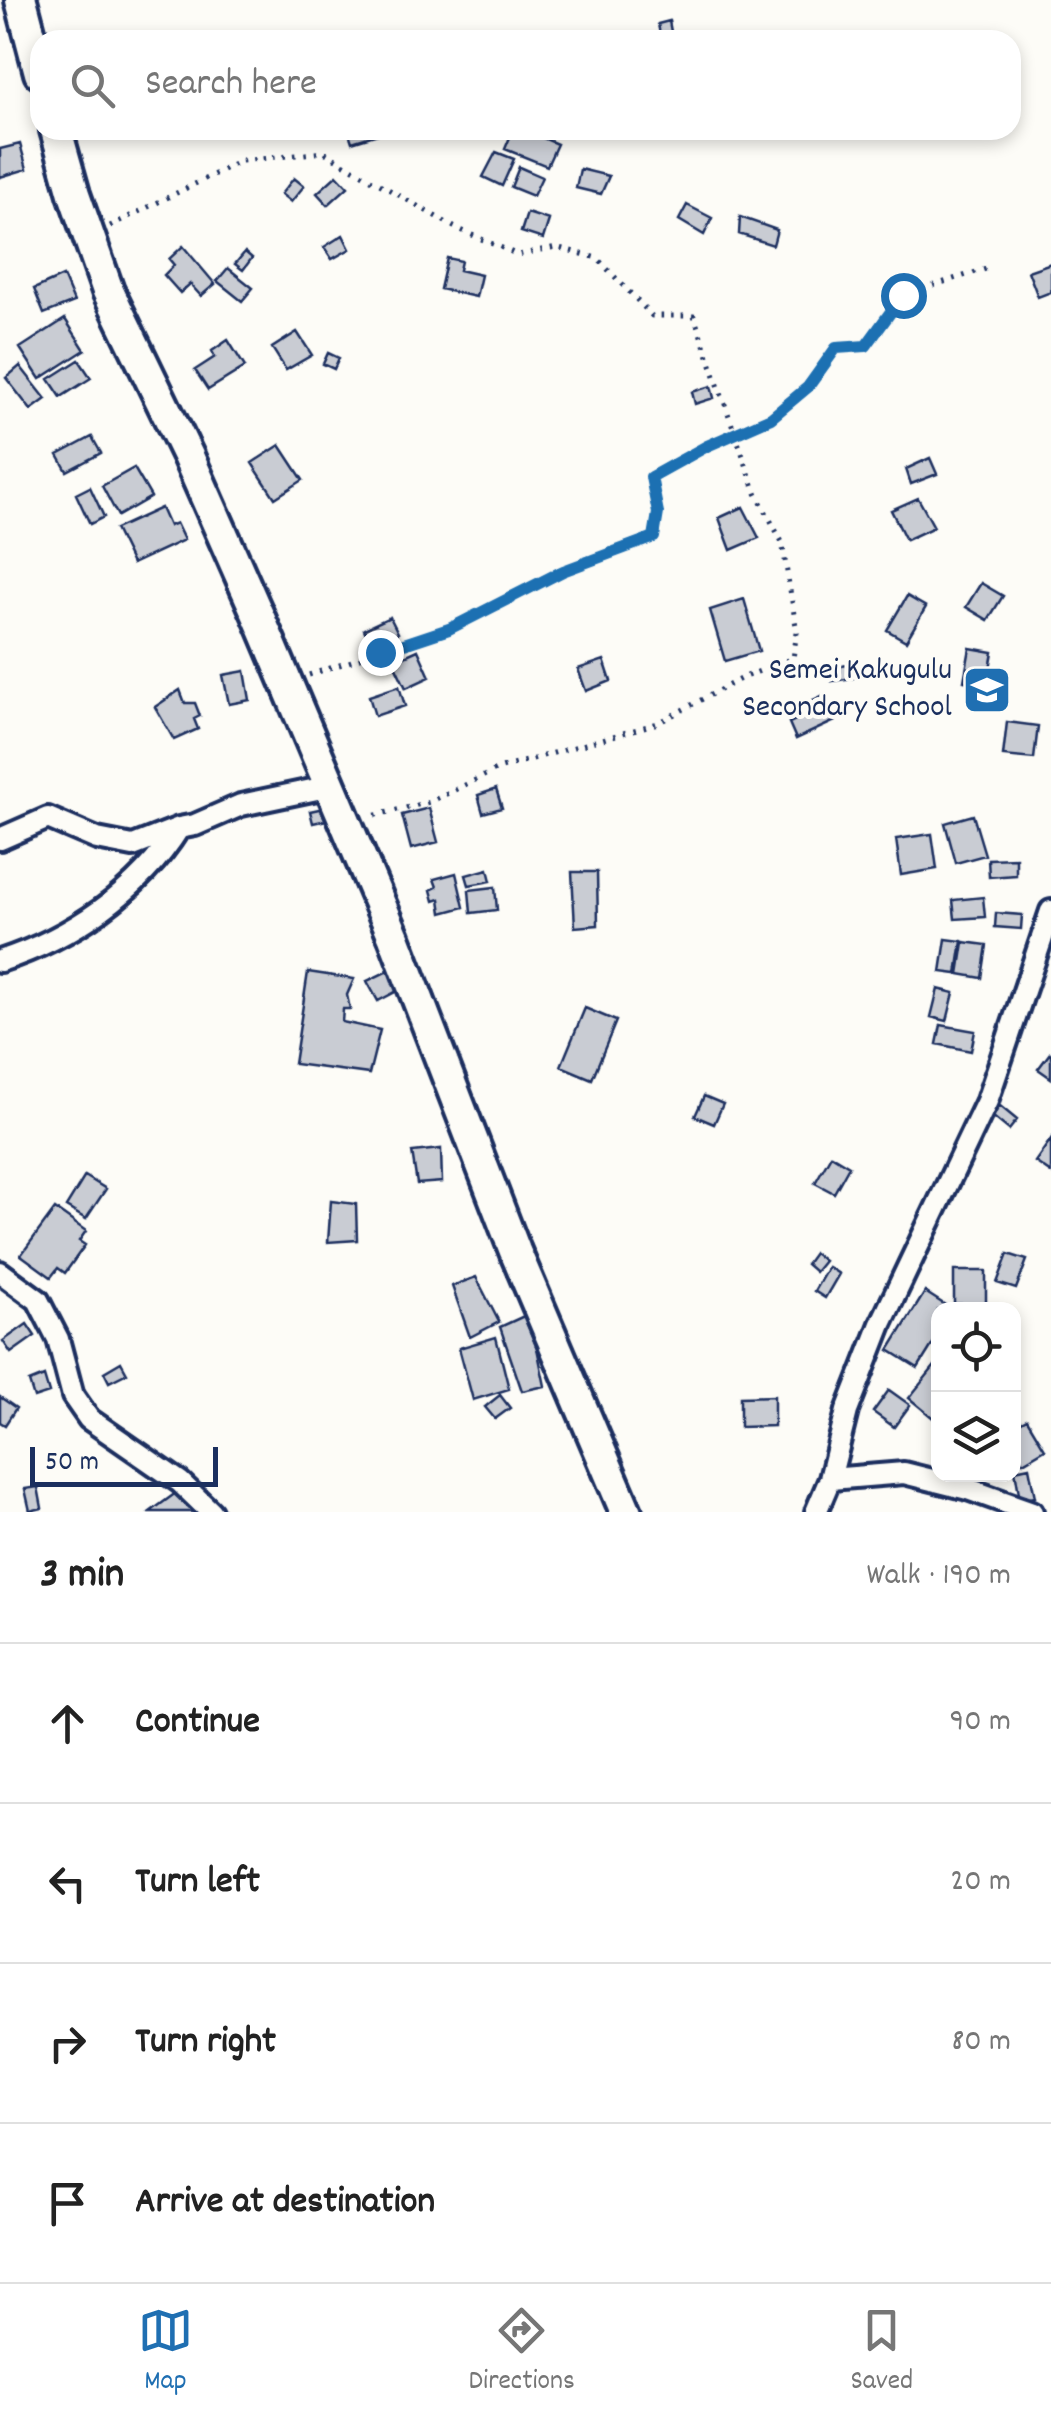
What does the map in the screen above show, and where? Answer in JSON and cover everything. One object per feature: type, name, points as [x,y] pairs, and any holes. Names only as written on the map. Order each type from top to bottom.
[{"type":"street","points":[[20,0],[30,36]]},
{"type":"street","points":[[59,140],[108,292],[188,456],[287,682],[394,937],[515,1250],[626,1512]]},
{"type":"street","points":[[0,839],[48,818],[97,839],[134,846],[241,805],[331,786]]},
{"type":"street","points":[[0,960],[42,947],[108,904],[140,878],[179,828]]},
{"type":"street","points":[[816,1512],[830,1478],[847,1412],[881,1324],[987,1101],[1051,911]]},
{"type":"street","points":[[0,1272],[38,1300],[58,1339],[74,1396],[88,1419],[180,1482],[210,1512]]},
{"type":"street","points":[[830,1478],[904,1473],[968,1488],[1032,1512]]},
{"type":"path","points":[[89,237],[241,161],[324,152],[454,227],[518,255],[556,247],[597,258],[652,316],[694,316],[756,493],[782,542],[797,632],[793,658],[742,678],[658,723],[498,769],[430,802],[346,822]]},
{"type":"path","points":[[287,682],[449,629],[563,571],[654,537],[658,513],[651,477],[771,418],[808,387],[836,348],[866,346],[903,295],[992,267]]},
{"type":"building","points":[[669,21],[671,30],[659,30],[658,24]]},
{"type":"building","points":[[509,140],[548,140],[557,144],[547,166],[505,149]]},
{"type":"building","points":[[20,144],[27,169],[0,177],[0,149]]},
{"type":"building","points":[[496,152],[514,159],[502,186],[483,177]]},
{"type":"building","points":[[519,167],[542,177],[533,196],[511,187]]},
{"type":"building","points":[[580,169],[609,176],[601,194],[576,188]]},
{"type":"building","points":[[337,175],[348,187],[328,205],[317,193]]},
{"type":"building","points":[[294,178],[304,186],[291,202],[281,194]]},
{"type":"building","points":[[687,205],[712,218],[704,235],[679,220]]},
{"type":"building","points":[[527,213],[549,220],[543,239],[521,232]]},
{"type":"building","points":[[740,217],[777,230],[773,245],[739,234]]},
{"type":"building","points":[[343,235],[350,249],[332,259],[324,247]]},
{"type":"building","points":[[183,246],[215,284],[201,296],[190,284],[180,293],[164,275],[174,265],[169,259]]},
{"type":"building","points":[[245,252],[252,258],[243,270],[235,264]]},
{"type":"building","points":[[447,258],[461,261],[459,270],[481,275],[476,297],[440,289]]},
{"type":"building","points":[[1051,263],[1051,292],[1038,297],[1028,271]]},
{"type":"building","points":[[228,268],[253,288],[242,301],[217,281]]},
{"type":"building","points":[[63,276],[74,302],[44,314],[34,289]]},
{"type":"building","points":[[65,319],[85,350],[40,379],[20,348]]},
{"type":"building","points":[[297,332],[312,355],[286,370],[272,348]]},
{"type":"building","points":[[228,340],[245,367],[208,390],[195,370],[215,357],[212,351]]},
{"type":"building","points":[[328,353],[339,358],[334,369],[323,364]]},
{"type":"building","points":[[79,360],[91,378],[61,397],[49,379]]},
{"type":"building","points":[[20,366],[46,399],[31,410],[6,378]]},
{"type":"building","points":[[711,386],[714,398],[695,404],[692,392]]},
{"type":"building","points":[[92,437],[101,453],[67,471],[58,455]]},
{"type":"building","points":[[280,445],[303,480],[275,498],[252,463]]},
{"type":"building","points":[[930,458],[937,474],[911,484],[906,469]]},
{"type":"building","points":[[134,468],[151,497],[118,516],[102,486]]},
{"type":"building","points":[[90,487],[104,517],[90,524],[76,494]]},
{"type":"building","points":[[918,498],[934,527],[906,540],[891,510]]},
{"type":"building","points":[[743,507],[759,538],[731,550],[719,518]]},
{"type":"building","points":[[161,508],[169,526],[176,523],[184,540],[132,564],[115,529]]},
{"type":"building","points":[[981,583],[1003,596],[988,620],[966,607]]},
{"type":"building","points":[[907,596],[926,607],[906,641],[887,630]]},
{"type":"building","points":[[744,599],[759,651],[725,661],[710,610]]},
{"type":"building","points":[[390,617],[398,633],[371,645],[364,629]]},
{"type":"building","points":[[970,648],[993,652],[987,685],[964,681]]},
{"type":"building","points":[[418,650],[430,677],[406,688],[393,661]]},
{"type":"building","points":[[604,660],[611,681],[586,691],[578,669]]},
{"type":"building","points":[[859,663],[860,677],[832,681],[830,668]]},
{"type":"building","points":[[245,671],[250,700],[229,704],[223,675]]},
{"type":"building","points":[[399,686],[405,706],[375,716],[369,696]]},
{"type":"building","points":[[180,690],[185,703],[195,703],[200,716],[194,719],[198,729],[174,740],[155,707]]},
{"type":"building","points":[[824,695],[835,721],[796,739],[789,723],[800,718],[798,707]]},
{"type":"building","points":[[1007,722],[1038,726],[1034,759],[1003,756]]},
{"type":"building","points":[[496,789],[502,808],[483,813],[478,795]]},
{"type":"building","points":[[328,807],[331,819],[313,823],[310,811]]},
{"type":"building","points":[[429,808],[438,842],[411,849],[402,815]]},
{"type":"building","points":[[973,815],[985,855],[956,863],[945,823]]},
{"type":"building","points":[[932,834],[937,869],[901,875],[896,839]]},
{"type":"building","points":[[1016,858],[1016,875],[989,877],[988,859]]},
{"type":"building","points":[[488,869],[491,881],[469,885],[466,875]]},
{"type":"building","points":[[572,872],[597,872],[598,925],[575,927]]},
{"type":"building","points":[[456,873],[464,907],[442,913],[440,899],[434,901],[431,890],[437,887],[434,879]]},
{"type":"building","points":[[495,887],[497,910],[471,913],[469,890]]},
{"type":"building","points":[[983,897],[985,917],[955,919],[953,900]]},
{"type":"building","points":[[996,913],[1022,915],[1021,929],[995,927]]},
{"type":"building","points":[[946,939],[962,941],[957,974],[941,972]]},
{"type":"building","points":[[964,942],[987,945],[982,978],[959,974]]},
{"type":"building","points":[[392,969],[401,989],[378,1001],[367,981]]},
{"type":"building","points":[[308,972],[354,979],[347,995],[350,1009],[343,1009],[342,1022],[380,1030],[369,1074],[294,1064]]},
{"type":"building","points":[[938,989],[954,993],[947,1021],[931,1017]]},
{"type":"building","points":[[585,1008],[616,1021],[592,1079],[561,1066]]},
{"type":"building","points":[[941,1025],[975,1031],[971,1051],[937,1044]]},
{"type":"building","points":[[1051,1054],[1051,1078],[1038,1069]]},
{"type":"building","points":[[704,1096],[723,1104],[714,1124],[695,1116]]},
{"type":"building","points":[[1000,1106],[1017,1120],[1009,1130],[992,1116]]},
{"type":"building","points":[[1051,1139],[1051,1173],[1035,1162]]},
{"type":"building","points":[[441,1149],[442,1182],[417,1184],[412,1152]]},
{"type":"building","points":[[831,1155],[849,1166],[834,1193],[815,1183]]},
{"type":"building","points":[[85,1176],[106,1189],[86,1219],[66,1207]]},
{"type":"building","points":[[331,1201],[356,1204],[357,1240],[328,1242]]},
{"type":"building","points":[[55,1209],[86,1231],[79,1241],[85,1245],[65,1273],[58,1268],[51,1277],[21,1255]]},
{"type":"building","points":[[814,1253],[824,1261],[815,1272],[806,1264]]},
{"type":"building","points":[[1008,1254],[1027,1260],[1016,1289],[997,1283]]},
{"type":"building","points":[[828,1267],[839,1274],[825,1298],[814,1291]]},
{"type":"building","points":[[954,1271],[986,1271],[986,1302],[954,1302]]},
{"type":"building","points":[[476,1277],[499,1322],[470,1337],[452,1286]]},
{"type":"building","points":[[925,1292],[941,1302],[931,1302],[931,1347],[918,1368],[889,1350]]},
{"type":"building","points":[[524,1316],[537,1348],[545,1386],[522,1391],[500,1327]]},
{"type":"building","points":[[27,1324],[35,1336],[11,1353],[3,1341]]},
{"type":"building","points":[[496,1337],[509,1389],[473,1400],[459,1348]]},
{"type":"building","points":[[121,1362],[127,1373],[109,1382],[104,1372]]},
{"type":"building","points":[[931,1371],[931,1416],[909,1398]]},
{"type":"building","points":[[44,1376],[49,1393],[34,1398],[29,1382]]},
{"type":"building","points":[[889,1390],[910,1405],[894,1427],[873,1412]]},
{"type":"building","points":[[500,1395],[510,1408],[495,1419],[485,1407]]},
{"type":"building","points":[[774,1396],[774,1426],[740,1427],[740,1397]]},
{"type":"building","points":[[0,1397],[16,1408],[5,1425],[0,1422]]},
{"type":"building","points":[[1027,1419],[1045,1449],[1023,1462],[1021,1459],[1021,1422]]},
{"type":"building","points":[[1029,1467],[1035,1497],[1020,1500],[1017,1482],[1021,1482],[1021,1469]]},
{"type":"building","points":[[38,1487],[42,1508],[30,1511],[25,1489]]},
{"type":"building","points":[[180,1490],[195,1512],[150,1512]]},
{"type":"place","name":"Semei Kakugulu Secondary School","points":[[987,690]]},
{"type":"route","points":[[380,652],[449,629],[563,571],[654,537],[658,513],[651,477],[707,446],[771,418],[808,387],[836,348],[866,346],[903,295]]}]
